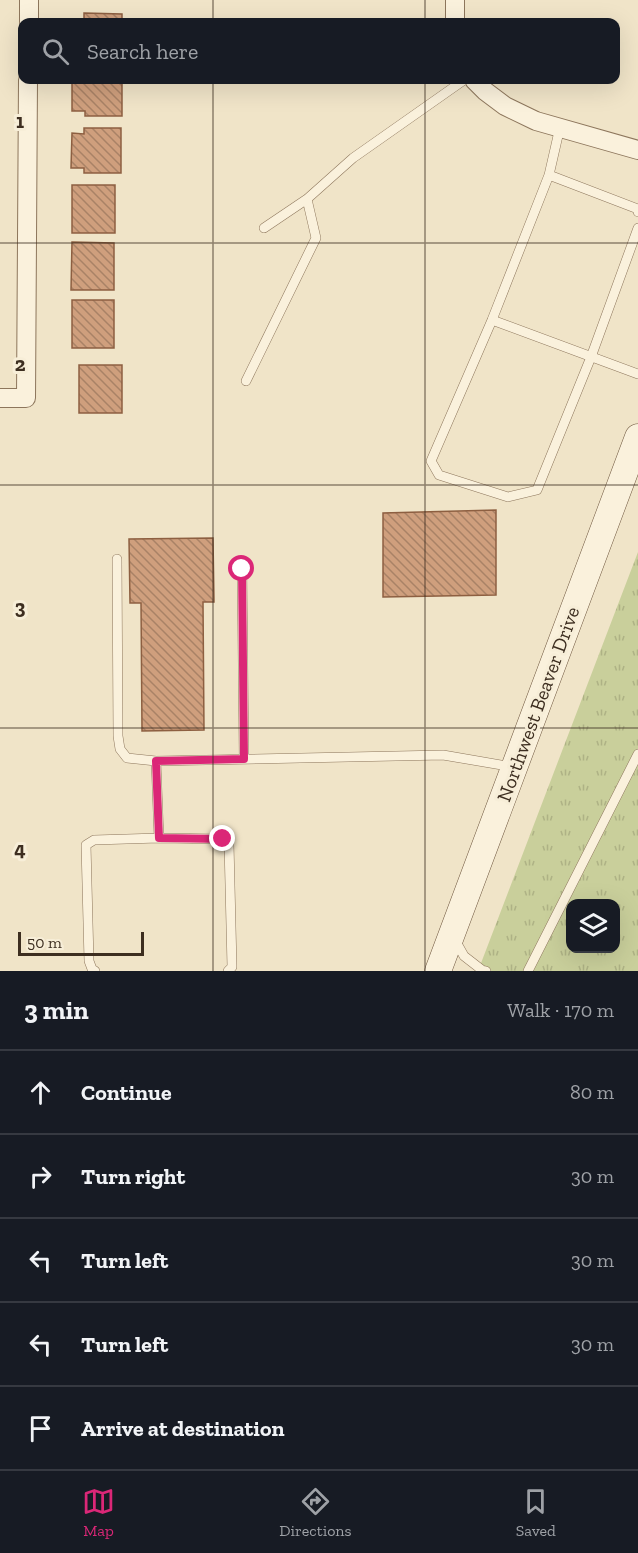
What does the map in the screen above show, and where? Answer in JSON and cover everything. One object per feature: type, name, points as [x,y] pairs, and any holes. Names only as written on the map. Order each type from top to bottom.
[{"type":"main road","name":"Northwest Beaver Drive","points":[[438,971],[638,436]]},
{"type":"street","points":[[29,0],[29,18]]},
{"type":"street","points":[[455,0],[455,18]]},
{"type":"street","points":[[0,398],[26,398],[28,84]]},
{"type":"street","points":[[478,84],[505,106],[536,121],[638,150]]},
{"type":"lane","points":[[264,228],[307,199],[353,158],[458,84]]},
{"type":"lane","points":[[560,127],[549,175],[492,320],[430,461],[439,475],[508,497],[537,490],[591,357],[638,228]]},
{"type":"lane","points":[[549,175],[638,209],[638,212]]},
{"type":"lane","points":[[246,381],[316,238],[307,199]]},
{"type":"lane","points":[[492,320],[638,374]]},
{"type":"lane","points":[[117,559],[118,736],[120,749],[127,758],[156,761],[443,755],[515,767]]},
{"type":"lane","points":[[242,569],[244,759]]},
{"type":"lane","points":[[528,971],[638,754]]},
{"type":"lane","points":[[156,761],[159,838]]},
{"type":"lane","points":[[94,971],[89,961],[86,845],[94,840],[159,838],[223,839],[229,844],[232,967],[228,971]]},
{"type":"lane","points":[[452,935],[464,956],[486,971]]},
{"type":"green space","points":[[638,552],[638,971],[478,971]]},
{"type":"building","points":[[84,13],[122,14],[122,18],[84,18]]},
{"type":"building","points":[[72,84],[122,84],[122,116],[85,116],[85,111],[72,111]]},
{"type":"building","points":[[84,128],[121,128],[121,173],[84,173],[84,168],[71,168],[72,133],[84,134]]},
{"type":"building","points":[[72,185],[115,185],[115,233],[72,233]]},
{"type":"building","points":[[72,242],[114,243],[114,290],[71,290]]},
{"type":"building","points":[[72,300],[114,300],[114,348],[72,348]]},
{"type":"building","points":[[79,365],[122,365],[122,413],[79,413]]},
{"type":"building","points":[[496,510],[496,595],[383,597],[383,513]]},
{"type":"building","points":[[213,538],[214,602],[203,602],[204,730],[142,731],[141,603],[130,603],[129,539]]},
{"type":"route","points":[[223,839],[159,838],[156,761],[244,759],[242,569]]}]
